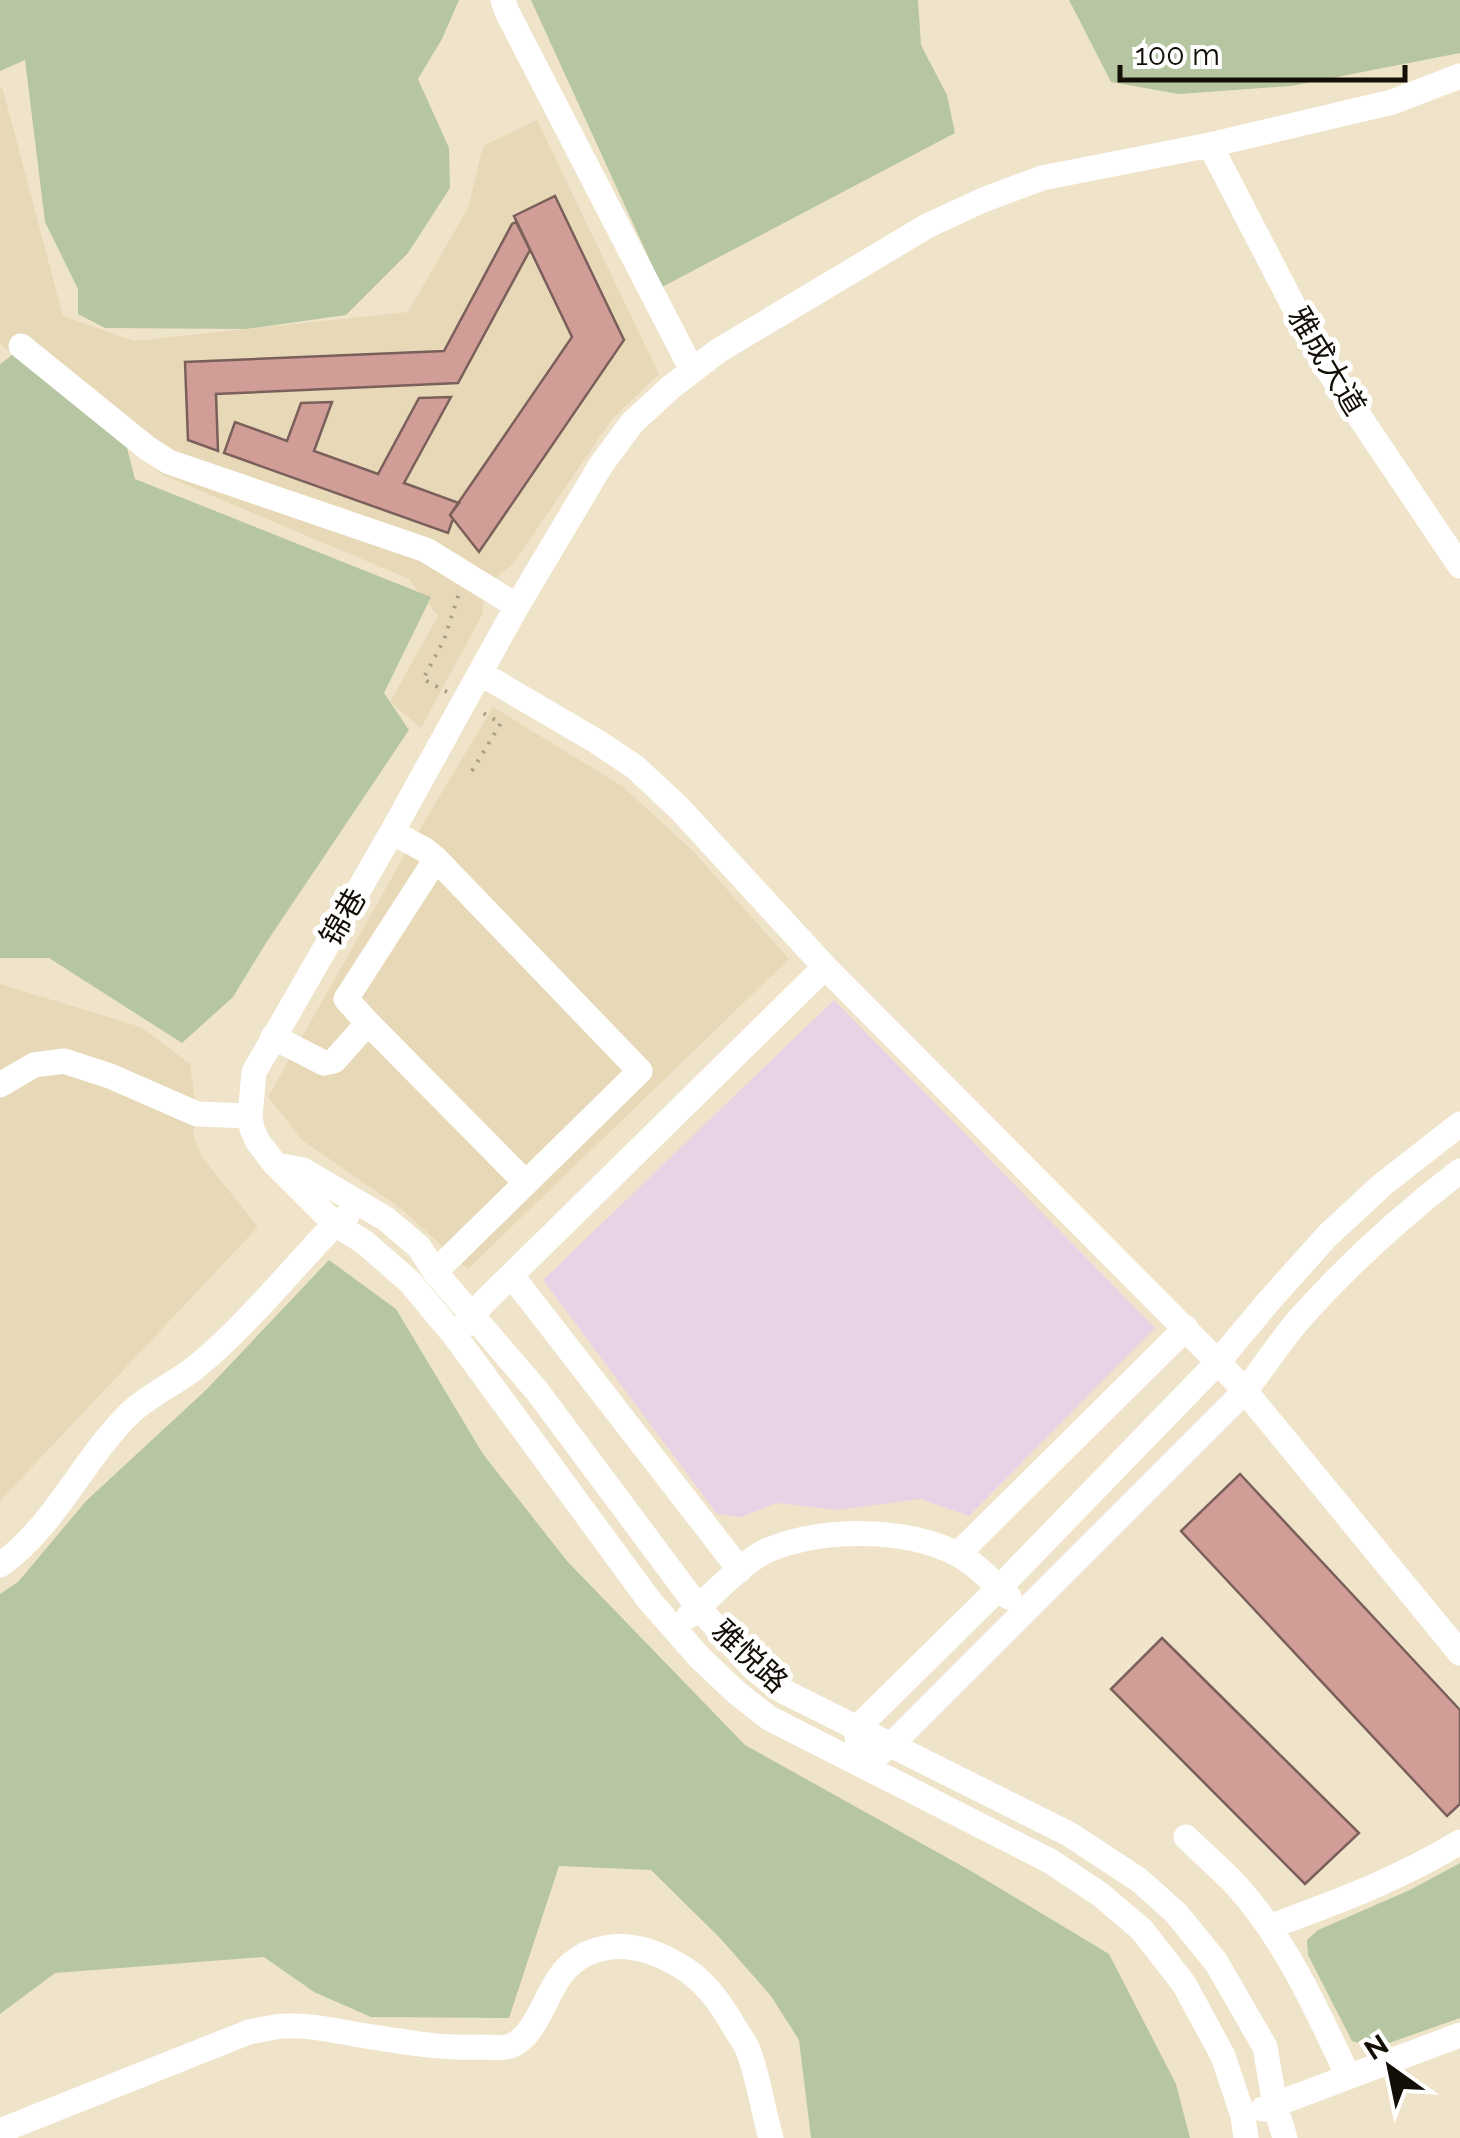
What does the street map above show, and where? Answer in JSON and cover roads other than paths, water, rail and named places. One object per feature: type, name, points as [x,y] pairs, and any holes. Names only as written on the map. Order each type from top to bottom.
[{"type":"street","points":[[503,0],[692,370]]},
{"type":"street","name":"锦巷","points":[[250,1116],[254,1072],[516,606],[601,465],[632,423],[692,370],[927,226],[983,200],[1042,178],[1210,146],[1392,102],[1460,76]]},
{"type":"street","name":"雅成大道","points":[[1210,146],[1322,361],[1460,566]]},
{"type":"street","points":[[20,346],[169,462],[426,550],[516,606]]},
{"type":"street","points":[[480,673],[596,741],[634,767],[680,809],[826,966],[1245,1391],[1460,1653]]},
{"type":"street","points":[[392,832],[436,859],[640,1071],[434,1272]]},
{"type":"street","points":[[436,859],[346,999],[526,1182]]},
{"type":"street","points":[[455,1336],[471,1315],[826,966]]},
{"type":"street","points":[[274,1037],[324,1063],[334,1061],[368,1023]]},
{"type":"street","points":[[0,1085],[34,1066],[64,1060],[196,1114],[250,1116],[258,1142],[276,1164],[334,1224],[364,1242],[410,1282],[455,1336],[649,1600],[724,1682],[770,1718],[1050,1862],[1101,1895],[1142,1930],[1184,1984],[1223,2056],[1244,2127],[1275,2104],[1460,2035]]},
{"type":"street","points":[[861,1765],[856,1729],[1218,1362],[1328,1235],[1382,1184],[1460,1124]]},
{"type":"street","name":"雅悦路","points":[[276,1164],[303,1170],[386,1219],[420,1246],[434,1272],[537,1391],[698,1607],[753,1668],[781,1690],[1069,1834],[1139,1880],[1176,1913],[1216,1962],[1265,2048],[1285,2138]]},
{"type":"street","points":[[861,1765],[891,1745],[1245,1391],[1294,1326],[1351,1264],[1408,1210],[1460,1171]]},
{"type":"street","points":[[0,1566],[39,1532],[128,1415],[150,1396],[194,1369],[334,1224],[364,1205]]},
{"type":"street","points":[[512,1276],[740,1570]]},
{"type":"street","points":[[958,1554],[1186,1328]]},
{"type":"street","points":[[674,1629],[763,1552],[827,1536],[871,1534],[913,1538],[958,1554],[1025,1612]]},
{"type":"street","points":[[1186,1837],[1237,1886],[1269,1927],[1310,1996],[1348,2076]]},
{"type":"street","points":[[1269,1927],[1345,1900],[1460,1842]]},
{"type":"street","points":[[0,2131],[249,2032],[282,2026],[309,2026],[414,2044],[509,2046],[532,2027],[557,1978],[570,1964],[604,1947],[623,1946],[669,1958],[700,1978],[748,2050],[771,2138]]}]
